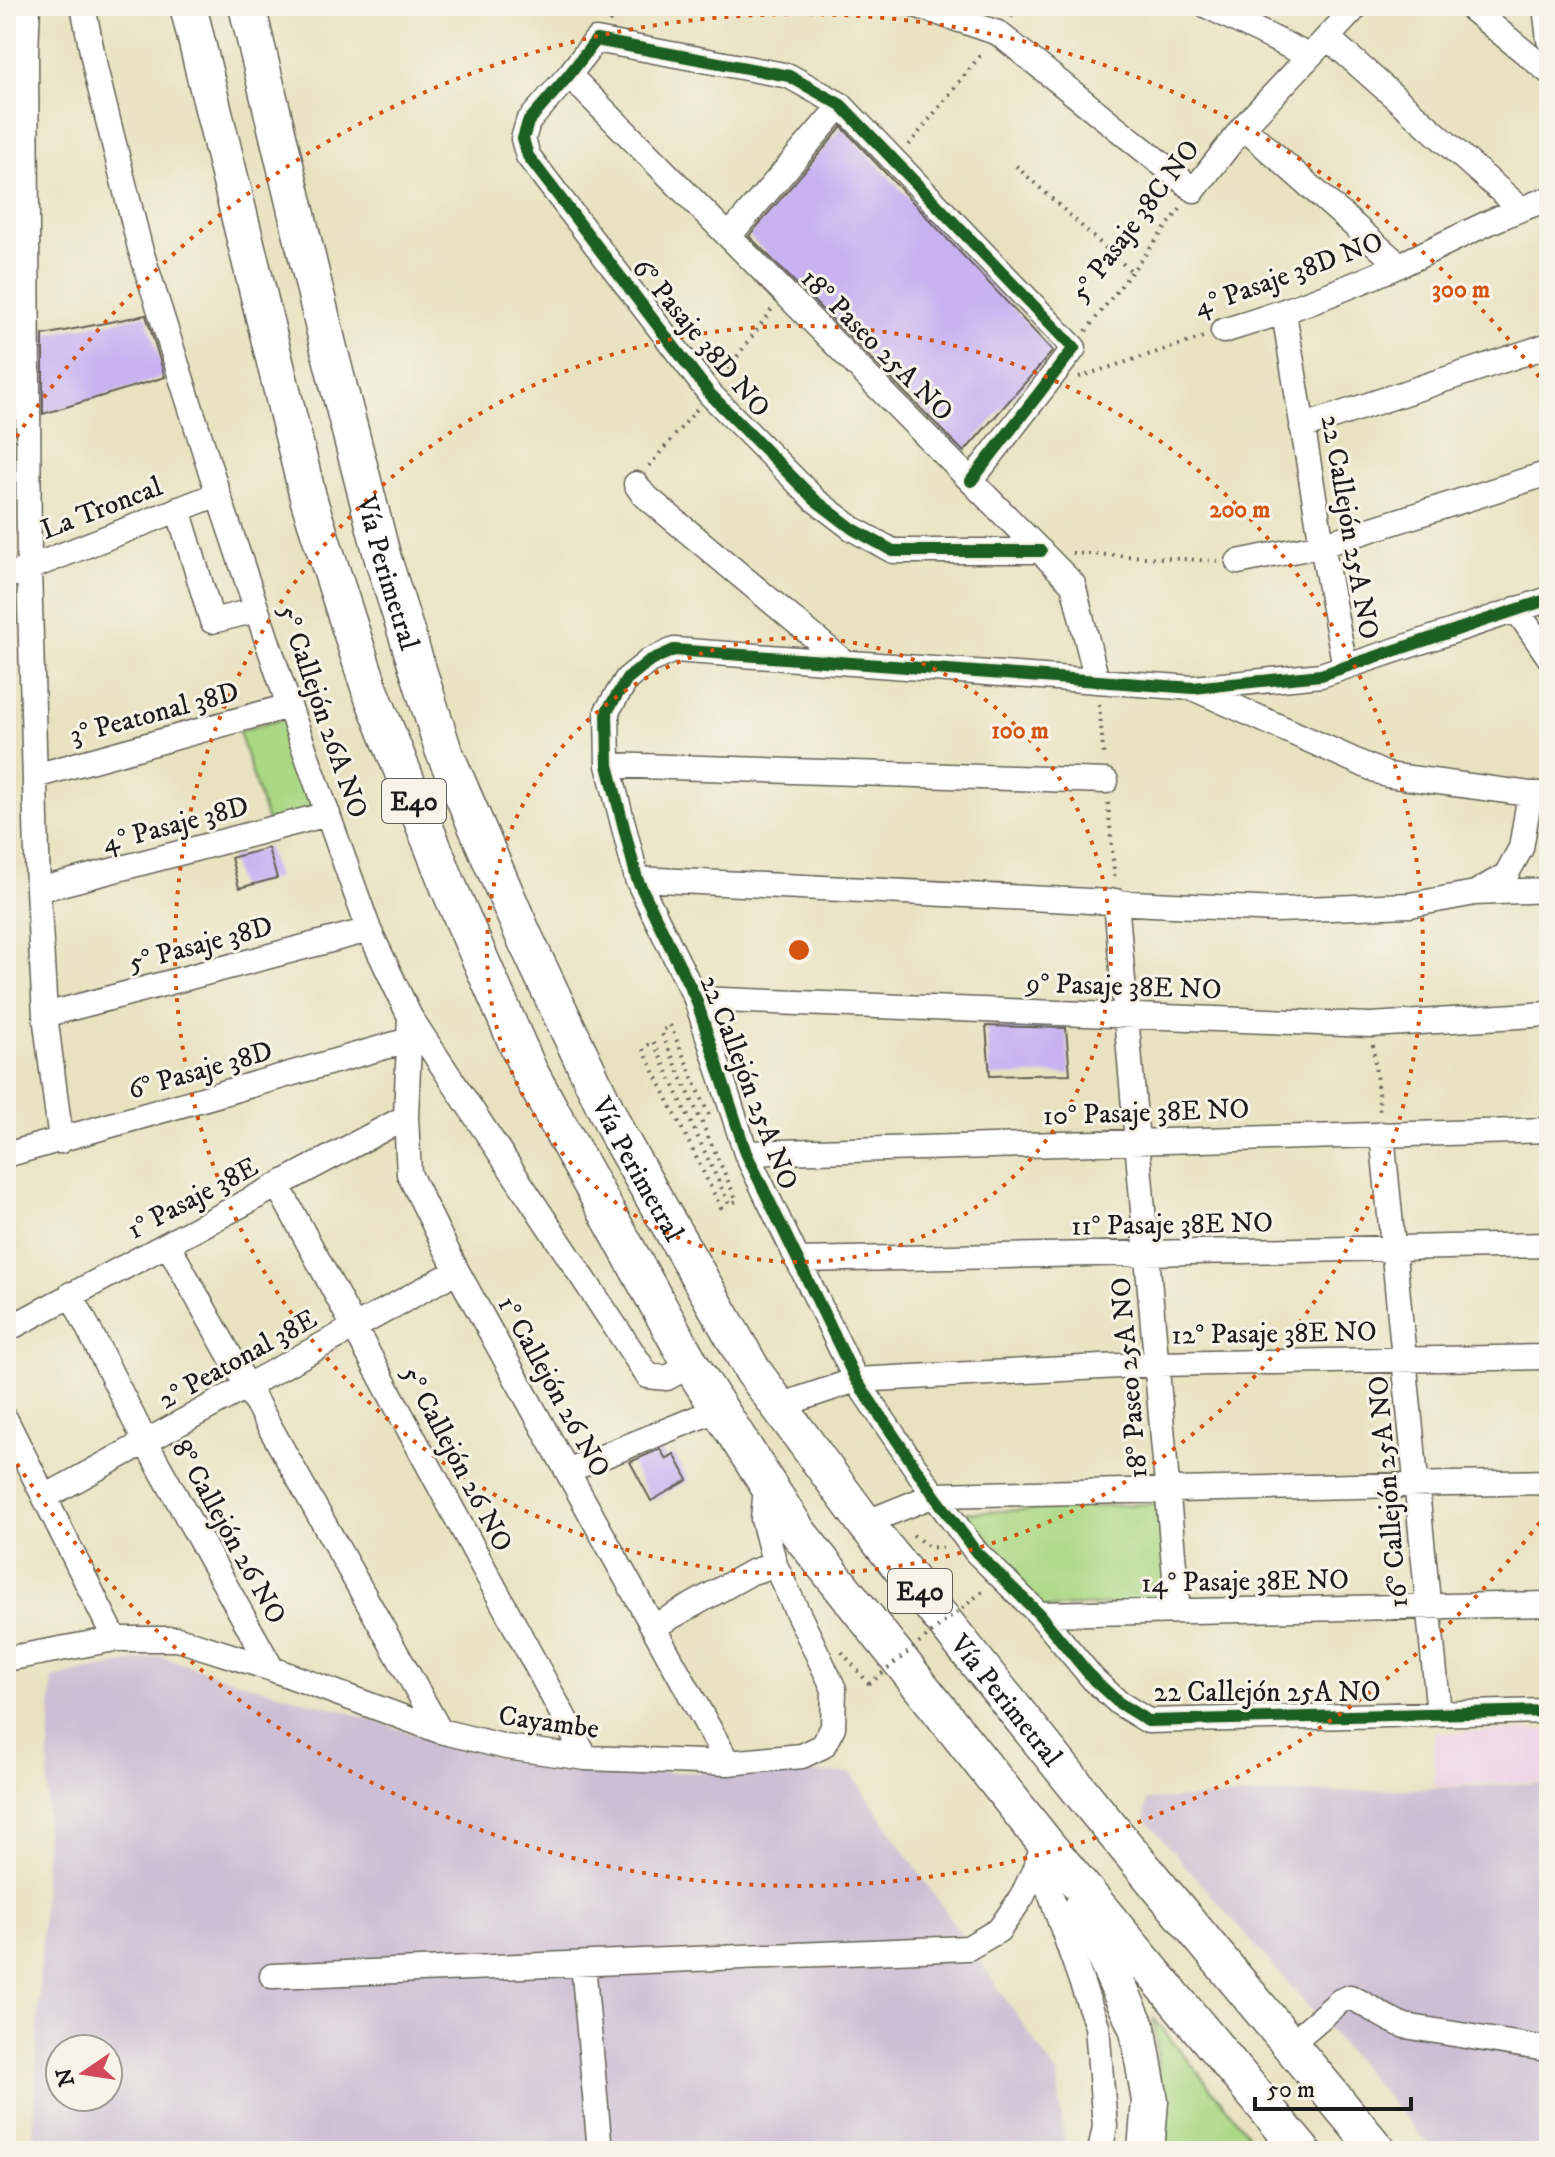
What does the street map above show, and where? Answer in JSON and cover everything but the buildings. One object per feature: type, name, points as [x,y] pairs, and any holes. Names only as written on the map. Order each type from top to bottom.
[{"type":"highway","name":"Vía Perimetral","points":[[188,6],[309,501],[370,690],[450,890],[529,1071],[691,1365],[798,1532],[1049,1856],[1302,2151]]},
{"type":"highway","name":"Vía Perimetral","points":[[247,6],[383,559],[443,749],[523,934],[619,1137],[753,1371],[779,1406],[880,1517],[1093,1807],[1378,2151]]},
{"type":"highway","points":[[1049,1856],[1138,2030],[1150,2101],[1146,2151]]},
{"type":"highway","points":[[1341,2108],[1391,2151]]},
{"type":"street","points":[[28,6],[16,52],[38,890],[45,1015],[61,1141]]},
{"type":"street","name":"5° Callejón 26A NO","points":[[83,6],[96,72],[140,248],[218,494],[369,930],[410,1028],[648,1376],[667,1378],[691,1365]]},
{"type":"street","points":[[918,6],[998,33],[1194,190]]},
{"type":"street","points":[[1207,6],[1309,56]]},
{"type":"street","name":"5° Pasaje 38C NO","points":[[1194,190],[1243,127],[1357,6]]},
{"type":"street","points":[[1468,6],[1549,72]]},
{"type":"street","points":[[1545,6],[1549,40]]},
{"type":"street","points":[[1328,38],[1520,208]]},
{"type":"street","name":"6° Pasaje 38D NO","points":[[841,105],[789,76],[596,40],[528,122],[523,139],[528,156],[710,394],[815,500],[853,529],[893,551],[1041,551]]},
{"type":"street","name":"18° Paseo 25A NO","points":[[569,75],[1073,584],[1097,681]]},
{"type":"street","points":[[729,236],[841,105],[1074,348],[971,481]]},
{"type":"street","points":[[1243,127],[1399,265]]},
{"type":"street","name":"4° Pasaje 38D NO","points":[[1223,331],[1284,313],[1399,265],[1520,208],[1549,199]]},
{"type":"street","name":"22 Callejón 25A NO","points":[[1284,313],[1345,667],[1321,675],[1193,688],[674,650],[649,661],[627,679],[607,711],[608,765],[637,879],[696,999],[746,1153],[856,1380],[976,1552],[1039,1614],[1093,1679],[1119,1703],[1148,1721],[1549,1711]]},
{"type":"street","points":[[1302,427],[1549,345]]},
{"type":"street","points":[[1238,562],[1322,545],[1549,473]]},
{"type":"street","points":[[636,484],[643,494],[844,662]]},
{"type":"street","name":"La Troncal","points":[[6,577],[218,494]]},
{"type":"street","points":[[178,509],[212,621],[257,610]]},
{"type":"street","points":[[1345,667],[1549,599]]},
{"type":"street","points":[[1516,609],[1549,657]]},
{"type":"street","points":[[1193,688],[1387,775],[1539,794],[1521,848],[1506,875],[1475,893]]},
{"type":"street","name":"3° Peatonal 38D","points":[[35,776],[289,706]]},
{"type":"street","points":[[608,765],[1106,781]]},
{"type":"street","name":"4° Pasaje 38D","points":[[38,890],[328,814]]},
{"type":"street","points":[[637,879],[1277,910],[1410,905],[1475,893],[1549,890]]},
{"type":"street","name":"18° Paseo 25A NO","points":[[1116,901],[1178,1611]]},
{"type":"street","name":"5° Pasaje 38D","points":[[45,1015],[369,930]]},
{"type":"street","name":"9° Pasaje 38E NO","points":[[696,999],[1371,1025],[1549,1014]]},
{"type":"street","name":"1° Callejón 26 NO","points":[[410,1028],[406,1117],[409,1174],[457,1271],[728,1763]]},
{"type":"street","name":"6° Pasaje 38D","points":[[6,1155],[61,1141],[410,1028]]},
{"type":"street","name":"1° Pasaje 38E","points":[[6,1330],[406,1117]]},
{"type":"street","name":"10° Pasaje 38E NO","points":[[746,1153],[1549,1130]]},
{"type":"street","name":"16° Callejón 25A NO","points":[[1382,1134],[1439,1714]]},
{"type":"street","name":"5° Callejón 26 NO","points":[[278,1186],[586,1758]]},
{"type":"street","points":[[168,1245],[440,1731]]},
{"type":"street","name":"11° Pasaje 38E NO","points":[[797,1260],[1549,1245]]},
{"type":"street","name":"2° Peatonal 38E","points":[[45,1497],[457,1271]]},
{"type":"street","name":"8° Callejón 26 NO","points":[[71,1294],[146,1443],[272,1669]]},
{"type":"street","name":"12° Pasaje 38E NO","points":[[779,1406],[856,1380],[1157,1364],[1549,1357]]},
{"type":"street","points":[[567,1471],[719,1409]]},
{"type":"street","points":[[6,1420],[115,1639]]},
{"type":"street","points":[[880,1517],[934,1495],[1549,1482]]},
{"type":"street","name":"Cayambe","points":[[6,1659],[115,1639],[178,1639],[272,1669],[440,1731],[506,1747],[586,1758],[728,1763],[802,1756],[823,1746],[833,1727],[834,1689],[775,1565],[763,1519],[769,1487]]},
{"type":"street","points":[[653,1627],[752,1572],[775,1565]]},
{"type":"street","name":"14° Pasaje 38E NO","points":[[1039,1614],[1549,1604]]},
{"type":"street","points":[[272,1976],[968,1948],[999,1930],[1049,1856]]},
{"type":"street","points":[[1049,1856],[1097,2026],[1105,2127],[1100,2151]]},
{"type":"street","points":[[583,1964],[600,2151]]},
{"type":"street","points":[[1289,2045],[1340,2001],[1350,1997],[1383,2018],[1405,2026],[1546,2049]]},
{"type":"path","points":[[896,163],[1019,6]]},
{"type":"path","points":[[1016,166],[1132,272]]},
{"type":"path","points":[[1041,551],[1238,562]]},
{"type":"path","points":[[713,1126],[670,1025],[661,1032],[737,1201],[729,1204],[653,1041],[643,1049],[722,1210]]},
{"type":"path","points":[[1371,1025],[1382,1134]]},
{"type":"path","points":[[880,1517],[929,1547],[948,1549]]},
{"type":"path","points":[[834,1642],[869,1684],[983,1591]]},
{"type":"shaded area","points":[[159,1656],[448,1745],[519,1762],[593,1772],[851,1773],[1057,2074],[1065,2151],[33,2151],[52,1678]]},
{"type":"shaded area","points":[[1549,1730],[1549,1781],[1435,1786],[1434,1733]]},
{"type":"shaded area","points":[[1549,1783],[1549,2151],[1434,2151],[1145,1819],[1147,1800]]},
{"type":"green space","points":[[284,719],[314,812],[267,822],[239,731]]},
{"type":"green space","points":[[1164,1503],[1173,1601],[1042,1608],[962,1520],[961,1513]]},
{"type":"green space","points":[[1154,2019],[1262,2151],[1163,2151],[1165,2142]]},
{"type":"cycle path","points":[[971,481],[1074,348],[841,105],[789,76],[596,40],[528,122],[523,139],[528,156],[710,394],[815,500],[853,529],[893,551],[1041,551]]},
{"type":"cycle path","points":[[1549,599],[1321,675],[1193,688],[674,650],[649,661],[627,679],[607,711],[608,765],[637,879],[696,999],[746,1153],[856,1380],[976,1552],[1039,1614],[1093,1679],[1119,1703],[1148,1721],[1549,1711]]}]
